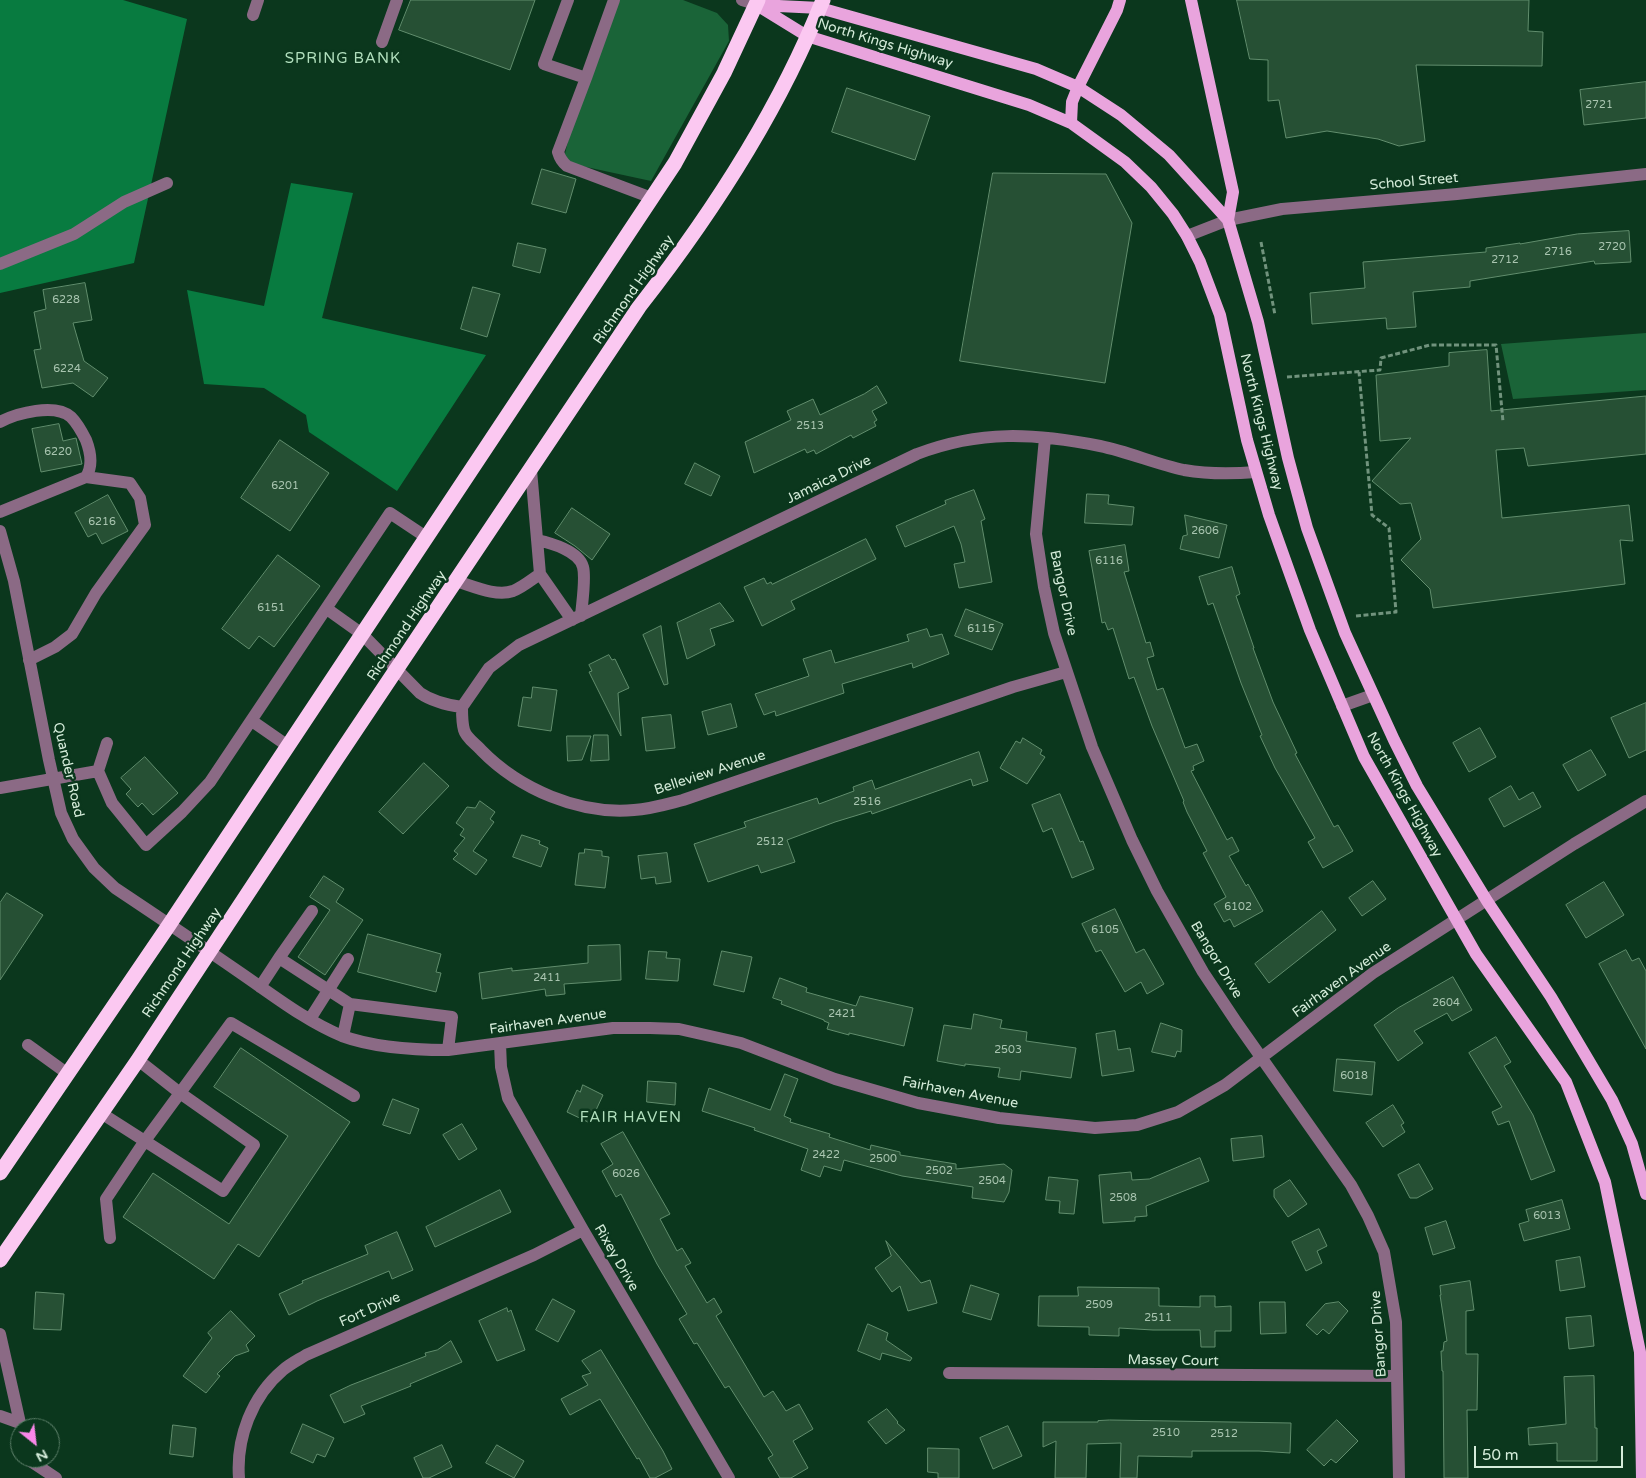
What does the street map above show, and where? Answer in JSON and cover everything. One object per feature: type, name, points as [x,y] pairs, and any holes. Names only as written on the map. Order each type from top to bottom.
[{"type":"highway","points":[[0,1173],[169,925],[675,163],[724,73],[752,1]]},
{"type":"highway","name":"Richmond Highway","points":[[0,1260],[138,1060],[337,758],[640,306],[674,261],[739,163],[784,84],[821,4]]},
{"type":"main road","points":[[1071,123],[1072,102],[1117,10],[1120,0]]},
{"type":"main road","name":"North Kings Highway","points":[[1191,0],[1233,192],[1228,220]]},
{"type":"main road","name":"North Kings Highway","points":[[752,1],[821,4],[1027,66],[1078,87],[1121,114],[1169,155],[1228,220],[1258,322],[1288,458],[1307,528],[1345,633],[1417,786],[1487,901],[1551,997],[1612,1100],[1632,1144],[1646,1194]]},
{"type":"main road","name":"North Kings Highway","points":[[752,1],[807,36],[1029,105],[1071,123],[1125,162],[1151,187],[1173,214],[1187,236],[1200,262],[1220,315],[1247,440],[1268,515],[1310,630],[1364,757],[1476,954],[1566,1082],[1605,1182],[1640,1352],[1642,1478]]},
{"type":"street","points":[[253,15],[258,0]]},
{"type":"street","points":[[382,42],[397,0]]},
{"type":"street","points":[[568,0],[544,64],[586,78]]},
{"type":"street","points":[[614,0],[558,152],[562,163],[567,166],[652,198]]},
{"type":"street","name":"School Street","points":[[1187,236],[1228,220],[1282,209],[1457,194],[1646,174]]},
{"type":"street","points":[[0,264],[74,234],[124,202],[167,183]]},
{"type":"street","points":[[0,422],[10,417],[36,411],[55,410],[70,416],[80,428],[88,446],[92,468],[86,478]]},
{"type":"street","name":"Jamaica Drive","points":[[462,707],[489,668],[519,646],[917,454],[943,444],[981,437],[1015,435],[1101,446],[1185,470],[1232,474],[1256,472]]},
{"type":"street","name":"Bangor Drive","points":[[1045,438],[1036,518],[1036,534],[1044,587],[1054,633],[1092,747],[1132,840],[1157,891],[1203,972],[1351,1185],[1368,1216],[1384,1252],[1396,1322],[1399,1478]]},
{"type":"street","points":[[531,470],[540,574],[577,618]]},
{"type":"street","points":[[0,512],[86,478],[130,483],[140,498],[145,525],[96,593],[72,634],[55,647],[29,660]]},
{"type":"street","points":[[107,743],[98,771],[112,803],[146,845],[182,812],[210,782],[390,514],[426,537]]},
{"type":"street","name":"Quander Road","points":[[1,538],[14,581],[53,778],[61,813],[67,828],[94,868],[115,888],[210,952]]},
{"type":"street","points":[[537,540],[562,547],[580,561],[584,571],[577,618]]},
{"type":"street","points":[[456,581],[504,593],[514,590],[540,574]]},
{"type":"street","points":[[327,609],[362,634],[420,693],[427,698],[462,707]]},
{"type":"street","name":"Belleview Avenue","points":[[462,707],[466,735],[490,759],[515,778],[547,794],[576,805],[612,810],[634,810],[683,800],[1013,687],[1066,672]]},
{"type":"street","points":[[1342,706],[1373,695]]},
{"type":"street","points":[[252,721],[288,746]]},
{"type":"street","points":[[0,788],[98,771]]},
{"type":"street","name":"Fairhaven Avenue","points":[[210,952],[310,1019],[343,1036],[380,1045],[422,1050],[448,1050],[613,1028],[679,1029],[741,1043],[835,1079],[918,1102],[999,1118],[1095,1128],[1137,1125],[1178,1112],[1225,1085],[1373,973],[1574,844],[1646,801]]},
{"type":"street","points":[[260,987],[312,911]]},
{"type":"street","points":[[279,958],[350,1004],[452,1017],[448,1050]]},
{"type":"street","points":[[310,1019],[348,959]]},
{"type":"street","points":[[343,1036],[350,1004]]},
{"type":"street","points":[[110,1238],[106,1199],[144,1142],[231,1023],[354,1096]]},
{"type":"street","name":"Rixey Drive","points":[[500,1044],[500,1067],[508,1098],[582,1230],[729,1478]]},
{"type":"street","points":[[28,1045],[68,1074]]},
{"type":"street","points":[[101,1113],[223,1192],[254,1145],[180,1093],[138,1060]]},
{"type":"street","name":"Fort Drive","points":[[239,1478],[239,1448],[245,1425],[252,1409],[268,1384],[284,1369],[306,1355],[534,1255],[582,1230]]},
{"type":"street","points":[[0,1334],[19,1418]]},
{"type":"street","name":"Massey Court","points":[[949,1374],[1397,1376]]},
{"type":"street","points":[[41,1468],[56,1478]]},
{"type":"path","points":[[1261,242],[1275,319]]},
{"type":"path","points":[[1284,368],[1286,377],[1380,370],[1381,358],[1430,345],[1496,345],[1503,422]]},
{"type":"path","points":[[1356,616],[1396,612],[1389,528],[1372,515],[1360,372]]},
{"type":"green space","points":[[0,0],[123,0],[187,19],[134,263],[0,293]]},
{"type":"green space","points":[[620,0],[683,0],[717,13],[728,25],[729,41],[651,181],[563,162],[579,96]]},
{"type":"green space","points":[[291,183],[353,193],[322,318],[486,355],[397,491],[309,432],[306,415],[264,388],[204,384],[187,290],[264,306]]},
{"type":"green space","points":[[1646,333],[1646,390],[1513,399],[1501,344]]},
{"type":"building","points":[[411,0],[535,0],[510,70],[399,30]]},
{"type":"building","points":[[1237,0],[1529,0],[1528,31],[1543,32],[1542,66],[1416,65],[1425,141],[1399,146],[1378,139],[1327,131],[1286,138],[1279,100],[1268,101],[1268,60],[1250,59]]},
{"type":"building","points":[[1646,82],[1646,118],[1584,125],[1580,90]]},
{"type":"building","points":[[847,88],[930,116],[915,160],[832,132]]},
{"type":"building","points":[[542,169],[576,179],[566,213],[532,204]]},
{"type":"building","points":[[993,173],[1106,174],[1132,223],[1105,383],[960,361]]},
{"type":"building","points":[[1629,231],[1631,262],[1595,264],[1594,261],[1470,281],[1470,287],[1413,292],[1416,327],[1387,329],[1386,318],[1312,324],[1310,293],[1365,288],[1363,262],[1486,252],[1486,248],[1577,234]]},
{"type":"building","points":[[518,243],[546,249],[540,273],[513,266]]},
{"type":"building","points":[[85,283],[92,320],[73,323],[84,361],[108,378],[93,397],[73,383],[42,388],[34,350],[41,349],[34,312],[46,309],[43,290]]},
{"type":"building","points":[[473,287],[500,294],[487,337],[461,329]]},
{"type":"building","points":[[1487,350],[1491,411],[1646,396],[1646,454],[1528,466],[1524,448],[1496,450],[1502,518],[1629,505],[1633,541],[1620,540],[1625,584],[1433,608],[1430,589],[1401,560],[1421,539],[1411,503],[1400,504],[1372,481],[1411,438],[1380,441],[1376,375],[1449,366],[1449,353]]},
{"type":"building","points":[[877,386],[887,403],[872,411],[877,420],[874,422],[876,426],[853,438],[851,435],[816,454],[814,450],[807,453],[805,449],[754,473],[745,442],[791,420],[787,411],[813,399],[820,415]]},
{"type":"building","points":[[59,424],[63,441],[76,438],[82,464],[41,472],[32,429]]},
{"type":"building","points":[[280,440],[329,473],[290,531],[241,498]]},
{"type":"building","points":[[695,463],[720,476],[711,496],[685,484]]},
{"type":"building","points":[[974,490],[985,519],[981,521],[992,582],[959,588],[954,564],[965,562],[954,526],[905,547],[896,526],[946,504],[945,501]]},
{"type":"building","points":[[1087,494],[1109,495],[1108,504],[1134,507],[1132,525],[1085,523]]},
{"type":"building","points":[[108,495],[128,531],[102,544],[96,533],[88,537],[75,513]]},
{"type":"building","points":[[572,508],[610,534],[592,560],[555,533]]},
{"type":"building","points":[[1185,515],[1227,525],[1219,558],[1180,549],[1183,536],[1187,535]]},
{"type":"building","points":[[866,539],[876,559],[791,601],[795,609],[762,626],[744,587],[764,578],[767,584],[771,582],[772,584]]},
{"type":"building","points":[[1125,545],[1129,571],[1124,572],[1146,643],[1150,642],[1154,656],[1147,658],[1157,690],[1163,688],[1185,748],[1197,744],[1204,761],[1193,766],[1194,770],[1191,771],[1227,840],[1232,837],[1239,851],[1229,856],[1263,911],[1234,927],[1230,919],[1224,922],[1214,904],[1226,897],[1203,853],[1207,851],[1187,812],[1134,677],[1129,679],[1113,628],[1108,630],[1105,622],[1102,623],[1089,551]]},
{"type":"building","points":[[278,555],[320,586],[274,647],[259,636],[249,649],[222,629]]},
{"type":"building","points":[[1232,567],[1240,594],[1236,596],[1253,648],[1273,702],[1297,753],[1295,754],[1334,827],[1338,825],[1353,851],[1323,868],[1308,842],[1315,838],[1275,768],[1260,736],[1262,735],[1241,683],[1213,603],[1208,605],[1199,577]]},
{"type":"building","points":[[720,603],[734,621],[710,629],[715,645],[687,659],[677,623]]},
{"type":"building","points":[[966,609],[1003,624],[992,650],[955,636]]},
{"type":"building","points":[[661,626],[668,684],[664,685],[643,635]]},
{"type":"building","points":[[927,629],[930,637],[942,634],[949,654],[913,668],[912,663],[842,684],[844,693],[776,716],[775,711],[764,715],[755,694],[809,676],[803,659],[831,650],[835,663],[909,641],[907,635]]},
{"type":"building","points":[[609,655],[612,660],[615,659],[629,688],[618,693],[621,736],[589,672],[592,671],[589,665]]},
{"type":"building","points":[[533,687],[557,690],[551,731],[518,726],[523,697],[531,698]]},
{"type":"building","points":[[1646,703],[1646,750],[1629,758],[1611,718]]},
{"type":"building","points":[[731,704],[737,727],[708,735],[702,712]]},
{"type":"building","points":[[671,715],[675,748],[646,751],[642,718]]},
{"type":"building","points":[[1480,728],[1496,757],[1469,772],[1453,743]]},
{"type":"building","points":[[594,735],[608,735],[609,760],[591,761]]},
{"type":"building","points":[[567,736],[591,736],[582,760],[568,761]]},
{"type":"building","points":[[1023,738],[1042,750],[1040,754],[1045,757],[1027,784],[1000,768],[1016,741],[1020,743]]},
{"type":"building","points":[[1591,750],[1606,775],[1578,791],[1563,765]]},
{"type":"building","points":[[979,752],[988,781],[973,786],[971,779],[872,814],[871,811],[835,822],[787,840],[795,862],[761,873],[758,865],[708,882],[694,844],[746,827],[744,822],[817,798],[819,804],[854,791],[853,787],[872,780],[875,789]]},
{"type":"building","points":[[145,757],[178,793],[153,815],[142,803],[138,807],[126,794],[131,789],[121,778]]},
{"type":"building","points":[[424,763],[449,786],[403,834],[379,812]]},
{"type":"building","points":[[1511,786],[1519,800],[1533,792],[1541,807],[1504,827],[1489,799]]},
{"type":"building","points":[[1060,794],[1080,842],[1083,841],[1094,869],[1072,878],[1052,828],[1043,832],[1032,805]]},
{"type":"building","points":[[480,801],[495,812],[490,819],[494,822],[473,851],[487,860],[476,875],[453,859],[458,854],[454,851],[465,838],[460,835],[464,829],[456,823],[467,807],[475,808]]},
{"type":"building","points":[[522,835],[540,841],[539,844],[548,848],[541,867],[513,857]]},
{"type":"building","points":[[585,849],[602,851],[602,856],[609,857],[605,888],[575,885],[579,853],[584,853]]},
{"type":"building","points":[[667,853],[671,882],[656,884],[655,877],[641,879],[638,856]]},
{"type":"building","points":[[324,876],[344,889],[336,902],[363,920],[325,975],[298,957],[330,910],[310,897]]},
{"type":"building","points":[[1373,881],[1386,899],[1362,916],[1349,898]]},
{"type":"building","points":[[1604,882],[1624,915],[1586,938],[1566,905]]},
{"type":"building","points":[[7,893],[43,915],[0,980],[0,903]]},
{"type":"building","points":[[1115,909],[1136,953],[1144,949],[1164,984],[1147,994],[1141,982],[1125,992],[1101,950],[1096,952],[1082,924]]},
{"type":"building","points":[[1322,911],[1336,930],[1269,983],[1255,964]]},
{"type":"building","points":[[368,934],[441,954],[436,972],[441,973],[436,992],[358,972]]},
{"type":"building","points":[[620,945],[621,980],[564,984],[565,994],[546,996],[545,989],[482,999],[479,973],[512,968],[512,971],[588,963],[588,946]]},
{"type":"building","points":[[1626,950],[1632,961],[1639,958],[1646,971],[1646,1049],[1599,964]]},
{"type":"building","points":[[649,951],[667,952],[666,958],[680,959],[678,981],[646,979]]},
{"type":"building","points":[[722,951],[752,957],[744,992],[714,985]]},
{"type":"building","points":[[1453,977],[1472,1010],[1452,1021],[1447,1013],[1414,1031],[1423,1043],[1398,1061],[1374,1025],[1398,1008]]},
{"type":"building","points":[[780,978],[807,988],[806,992],[856,1006],[860,996],[913,1008],[904,1046],[827,1029],[829,1023],[824,1020],[781,1004],[782,1001],[773,998]]},
{"type":"building","points":[[974,1014],[1002,1020],[1000,1028],[1027,1032],[1026,1041],[1076,1048],[1071,1078],[1021,1071],[1020,1080],[998,1077],[1000,1068],[965,1064],[965,1066],[937,1061],[944,1025],[971,1029]]},
{"type":"building","points":[[1161,1023],[1182,1030],[1181,1052],[1177,1051],[1175,1057],[1152,1052]]},
{"type":"building","points":[[1115,1031],[1118,1050],[1130,1048],[1134,1071],[1102,1076],[1096,1034]]},
{"type":"building","points":[[1496,1037],[1511,1062],[1504,1066],[1533,1115],[1555,1171],[1531,1180],[1509,1121],[1498,1125],[1492,1112],[1502,1107],[1469,1053]]},
{"type":"building","points":[[241,1048],[350,1122],[259,1257],[238,1244],[214,1279],[123,1217],[153,1173],[229,1224],[288,1136],[214,1087]]},
{"type":"building","points":[[1337,1059],[1375,1062],[1372,1095],[1334,1091]]},
{"type":"building","points":[[785,1074],[798,1079],[784,1116],[791,1119],[790,1122],[830,1134],[829,1137],[870,1150],[871,1145],[900,1152],[900,1155],[956,1164],[956,1169],[1004,1164],[1012,1170],[1009,1192],[1004,1202],[972,1198],[973,1187],[902,1176],[844,1160],[841,1171],[824,1166],[820,1177],[801,1170],[808,1149],[754,1130],[755,1128],[702,1111],[709,1088],[770,1110]]},
{"type":"building","points":[[648,1081],[676,1083],[675,1105],[647,1102]]},
{"type":"building","points":[[583,1085],[603,1095],[590,1123],[567,1112],[577,1090],[580,1092]]},
{"type":"building","points":[[393,1099],[419,1109],[410,1134],[383,1125]]},
{"type":"building","points":[[1393,1105],[1404,1123],[1401,1125],[1405,1132],[1383,1147],[1366,1123]]},
{"type":"building","points":[[462,1124],[477,1149],[459,1160],[443,1135]]},
{"type":"building","points":[[623,1132],[670,1214],[660,1219],[677,1251],[682,1248],[691,1263],[685,1266],[707,1303],[714,1298],[722,1312],[716,1316],[764,1397],[773,1391],[786,1411],[799,1404],[813,1429],[793,1441],[808,1468],[791,1478],[780,1478],[768,1458],[773,1455],[729,1386],[725,1388],[697,1343],[694,1344],[679,1319],[687,1314],[657,1264],[621,1194],[616,1197],[602,1171],[613,1164],[601,1144]]},
{"type":"building","points":[[1262,1136],[1264,1157],[1233,1161],[1231,1139]]},
{"type":"building","points":[[1200,1158],[1209,1181],[1146,1206],[1147,1216],[1135,1217],[1135,1221],[1103,1223],[1099,1175],[1131,1172],[1132,1180],[1149,1179]]},
{"type":"building","points":[[1419,1164],[1433,1189],[1417,1198],[1410,1198],[1398,1175]]},
{"type":"building","points":[[1049,1177],[1078,1180],[1074,1214],[1059,1213],[1060,1201],[1046,1200]]},
{"type":"building","points":[[1290,1180],[1307,1204],[1288,1217],[1274,1197],[1274,1190]]},
{"type":"building","points":[[500,1190],[511,1212],[435,1247],[426,1227]]},
{"type":"building","points":[[1562,1200],[1570,1229],[1524,1241],[1519,1224],[1529,1221],[1526,1210]]},
{"type":"building","points":[[1446,1221],[1455,1248],[1433,1255],[1425,1228]]},
{"type":"building","points":[[1319,1229],[1327,1246],[1317,1251],[1322,1263],[1306,1271],[1292,1242]]},
{"type":"building","points":[[397,1232],[413,1270],[392,1279],[389,1271],[317,1301],[289,1315],[279,1294],[303,1283],[302,1281],[368,1254],[365,1246]]},
{"type":"building","points":[[886,1241],[921,1283],[930,1280],[937,1303],[908,1311],[900,1286],[892,1292],[875,1268],[891,1256]]},
{"type":"building","points":[[1580,1257],[1585,1287],[1560,1291],[1556,1261]]},
{"type":"building","points":[[1470,1281],[1474,1310],[1466,1311],[1466,1354],[1478,1354],[1477,1410],[1467,1410],[1468,1478],[1444,1478],[1443,1371],[1441,1351],[1443,1351],[1444,1342],[1447,1341],[1440,1286]]},
{"type":"building","points":[[971,1285],[999,1294],[991,1320],[963,1312]]},
{"type":"building","points":[[1078,1287],[1159,1288],[1159,1306],[1200,1307],[1200,1296],[1215,1296],[1215,1307],[1231,1306],[1231,1331],[1215,1331],[1215,1347],[1201,1347],[1200,1330],[1119,1328],[1119,1336],[1089,1335],[1089,1327],[1038,1326],[1039,1296],[1078,1296]]},
{"type":"building","points":[[36,1292],[64,1294],[61,1330],[34,1329]]},
{"type":"building","points":[[553,1299],[575,1311],[558,1342],[536,1330]]},
{"type":"building","points":[[1260,1302],[1285,1302],[1286,1333],[1261,1334]]},
{"type":"building","points":[[1339,1302],[1348,1311],[1329,1334],[1323,1329],[1317,1335],[1306,1325],[1325,1304]]},
{"type":"building","points":[[507,1308],[508,1312],[511,1310],[525,1350],[497,1361],[479,1321]]},
{"type":"building","points":[[231,1311],[255,1336],[246,1345],[249,1351],[235,1356],[217,1374],[220,1376],[206,1393],[183,1376],[212,1338],[208,1333]]},
{"type":"building","points":[[1591,1316],[1594,1346],[1569,1349],[1566,1318]]},
{"type":"building","points":[[868,1324],[888,1333],[886,1340],[912,1358],[910,1361],[882,1353],[880,1360],[858,1351]]},
{"type":"building","points":[[451,1341],[462,1362],[410,1384],[411,1386],[361,1406],[365,1414],[344,1423],[330,1395],[426,1356],[425,1353],[437,1350]]},
{"type":"building","points":[[601,1350],[672,1469],[655,1478],[650,1478],[600,1399],[570,1415],[561,1399],[588,1385],[582,1376],[591,1373],[582,1361]]},
{"type":"building","points":[[1594,1376],[1597,1461],[1557,1461],[1557,1443],[1529,1445],[1528,1428],[1566,1424],[1564,1377]]},
{"type":"building","points":[[887,1409],[897,1423],[905,1430],[886,1444],[868,1422]]},
{"type":"building","points":[[1110,1420],[1291,1423],[1290,1453],[1192,1451],[1192,1457],[1138,1456],[1137,1478],[1120,1478],[1121,1443],[1087,1444],[1086,1478],[1055,1478],[1056,1441],[1043,1447],[1043,1422],[1098,1422]]},
{"type":"building","points":[[1337,1420],[1358,1441],[1336,1463],[1331,1459],[1324,1466],[1307,1450]]},
{"type":"building","points":[[303,1424],[334,1438],[325,1457],[317,1454],[313,1463],[291,1453]]},
{"type":"building","points":[[173,1425],[196,1428],[193,1457],[170,1454]]},
{"type":"building","points":[[1008,1426],[1022,1456],[993,1469],[980,1438]]},
{"type":"building","points":[[442,1445],[452,1467],[429,1478],[423,1478],[414,1458]]},
{"type":"building","points":[[497,1445],[524,1461],[514,1478],[486,1463]]},
{"type":"building","points":[[928,1448],[959,1449],[959,1478],[938,1478],[938,1473],[928,1472]]},
{"type":"district","name":"SPRING BANK","points":[[343,59]]},
{"type":"district","name":"FAIR HAVEN","points":[[631,1118]]}]
